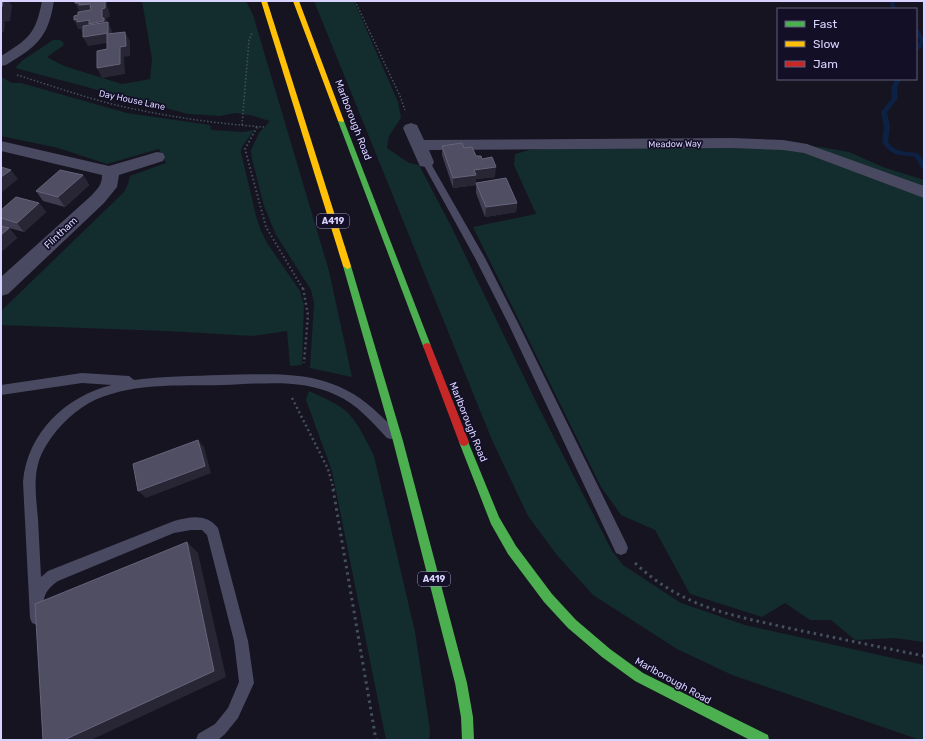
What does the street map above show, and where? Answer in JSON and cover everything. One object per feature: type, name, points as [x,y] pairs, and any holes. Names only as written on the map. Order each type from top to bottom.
[{"type":"highway","name":"A419","points":[[264,1],[343,252],[398,441],[460,683],[467,717],[468,740]]},
{"type":"highway","name":"Marlborough Road","points":[[296,1],[451,411],[495,520],[512,550],[548,598],[572,624],[606,653],[639,677],[763,740]]},
{"type":"street","points":[[1,62],[26,46],[39,33],[46,19],[48,1]]},
{"type":"street","points":[[411,128],[426,162]]},
{"type":"street","name":"Meadow Way","points":[[418,145],[466,146],[732,143],[783,145],[807,149],[829,156],[924,192]]},
{"type":"street","points":[[1,146],[110,172],[157,157]]},
{"type":"street","name":"Flintham","points":[[1,289],[98,199],[110,186],[110,172]]},
{"type":"lane","points":[[426,162],[480,258],[621,548]]},
{"type":"lane","points":[[1,390],[82,378],[144,382],[274,379],[318,384],[340,391],[361,403],[398,441]]},
{"type":"lane","points":[[38,632],[29,482],[32,461],[36,451],[60,418],[87,398],[105,390],[144,382]]},
{"type":"lane","points":[[36,601],[41,587],[53,576],[174,527],[194,523],[209,525],[213,532],[241,641],[246,683],[233,713],[220,729],[204,740]]},
{"type":"path","points":[[355,1],[400,96],[411,128]]},
{"type":"path","points":[[242,126],[249,40],[254,29],[270,19]]},
{"type":"path","name":"Day House Lane","points":[[16,75],[120,106],[242,126],[264,127]]},
{"type":"path","points":[[258,126],[245,149],[262,216],[272,239],[298,277],[303,288],[308,315],[302,382],[292,398],[328,469],[333,486],[376,740]]},
{"type":"path","points":[[621,548],[656,582],[681,596],[718,612],[828,637],[924,656]]},
{"type":"green space","points":[[142,1],[246,1],[253,15],[329,271],[352,377],[310,368],[314,303],[311,290],[276,235],[264,206],[252,159],[251,150],[259,133],[270,121],[250,115],[235,113],[220,116],[188,114],[15,68],[23,60],[53,40],[60,40],[64,45],[47,57],[64,66],[122,84],[150,79],[152,59]]},
{"type":"green space","points":[[314,1],[354,1],[398,102],[401,118],[389,136],[387,148],[409,163],[419,165],[452,228],[540,410],[612,551],[623,565],[681,603],[745,625],[924,665],[924,740],[920,740],[732,675],[677,649],[593,595],[556,554],[528,516],[492,440]]},
{"type":"green space","points":[[1,77],[12,83],[21,83],[127,113],[210,125],[211,130],[244,132],[254,130],[242,147],[241,152],[261,231],[267,243],[300,291],[304,305],[302,365],[290,366],[287,331],[253,336],[166,331],[1,325],[1,311],[124,192],[130,176],[166,163],[159,149],[107,164],[58,148],[1,136]]},
{"type":"green space","points":[[703,141],[821,147],[849,152],[883,167],[924,180],[924,642],[894,638],[855,640],[831,620],[810,620],[785,603],[762,617],[690,594],[655,530],[621,515],[601,487],[473,227],[536,214],[514,165],[515,154],[529,150]]},
{"type":"green space","points":[[309,391],[336,404],[350,415],[374,456],[415,632],[430,730],[429,740],[386,740],[332,471],[306,400]]},
{"type":"building","points":[[75,1],[105,1],[105,8],[102,9],[102,18],[104,18],[104,21],[89,24],[89,20],[77,22],[77,19],[74,20],[74,16],[78,15],[78,12],[91,10],[90,4],[79,5],[79,3],[75,3]]},
{"type":"building","points":[[108,22],[108,33],[83,37],[83,26]]},
{"type":"building","points":[[125,32],[126,46],[120,47],[120,64],[97,68],[97,51],[107,49],[107,34]]},
{"type":"building","points":[[462,143],[464,148],[472,147],[476,156],[481,156],[482,159],[492,157],[496,167],[474,170],[476,175],[453,178],[442,146]]},
{"type":"building","points":[[1,167],[11,170],[1,177]]},
{"type":"building","points":[[60,170],[83,175],[58,197],[36,191]]},
{"type":"building","points":[[506,178],[517,203],[486,207],[476,183]]},
{"type":"building","points":[[16,197],[39,203],[17,223],[1,218],[1,210]]},
{"type":"building","points":[[1,226],[9,228],[1,235]]},
{"type":"building","points":[[198,440],[205,466],[138,491],[133,464]]},
{"type":"building","points":[[187,542],[214,671],[64,740],[43,740],[35,604]]},
{"type":"waterway","points":[[894,1],[892,4],[894,8]]},
{"type":"waterway","points":[[917,32],[922,40],[920,46],[917,48]]},
{"type":"waterway","points":[[898,80],[894,88],[895,98],[884,112],[887,127],[885,142],[890,149],[901,154],[915,154],[918,156],[924,168]]},
{"type":"traffic: fast","points":[[341,121],[427,346]]},
{"type":"traffic: fast","points":[[347,266],[398,441],[461,683],[467,717],[468,740]]},
{"type":"traffic: fast","points":[[464,442],[495,520],[512,550],[548,598],[572,624],[606,653],[639,677],[763,740]]},
{"type":"traffic: slow","points":[[264,1],[347,266]]},
{"type":"traffic: slow","points":[[296,1],[341,121]]},
{"type":"traffic: jam","points":[[427,346],[464,442]]}]
